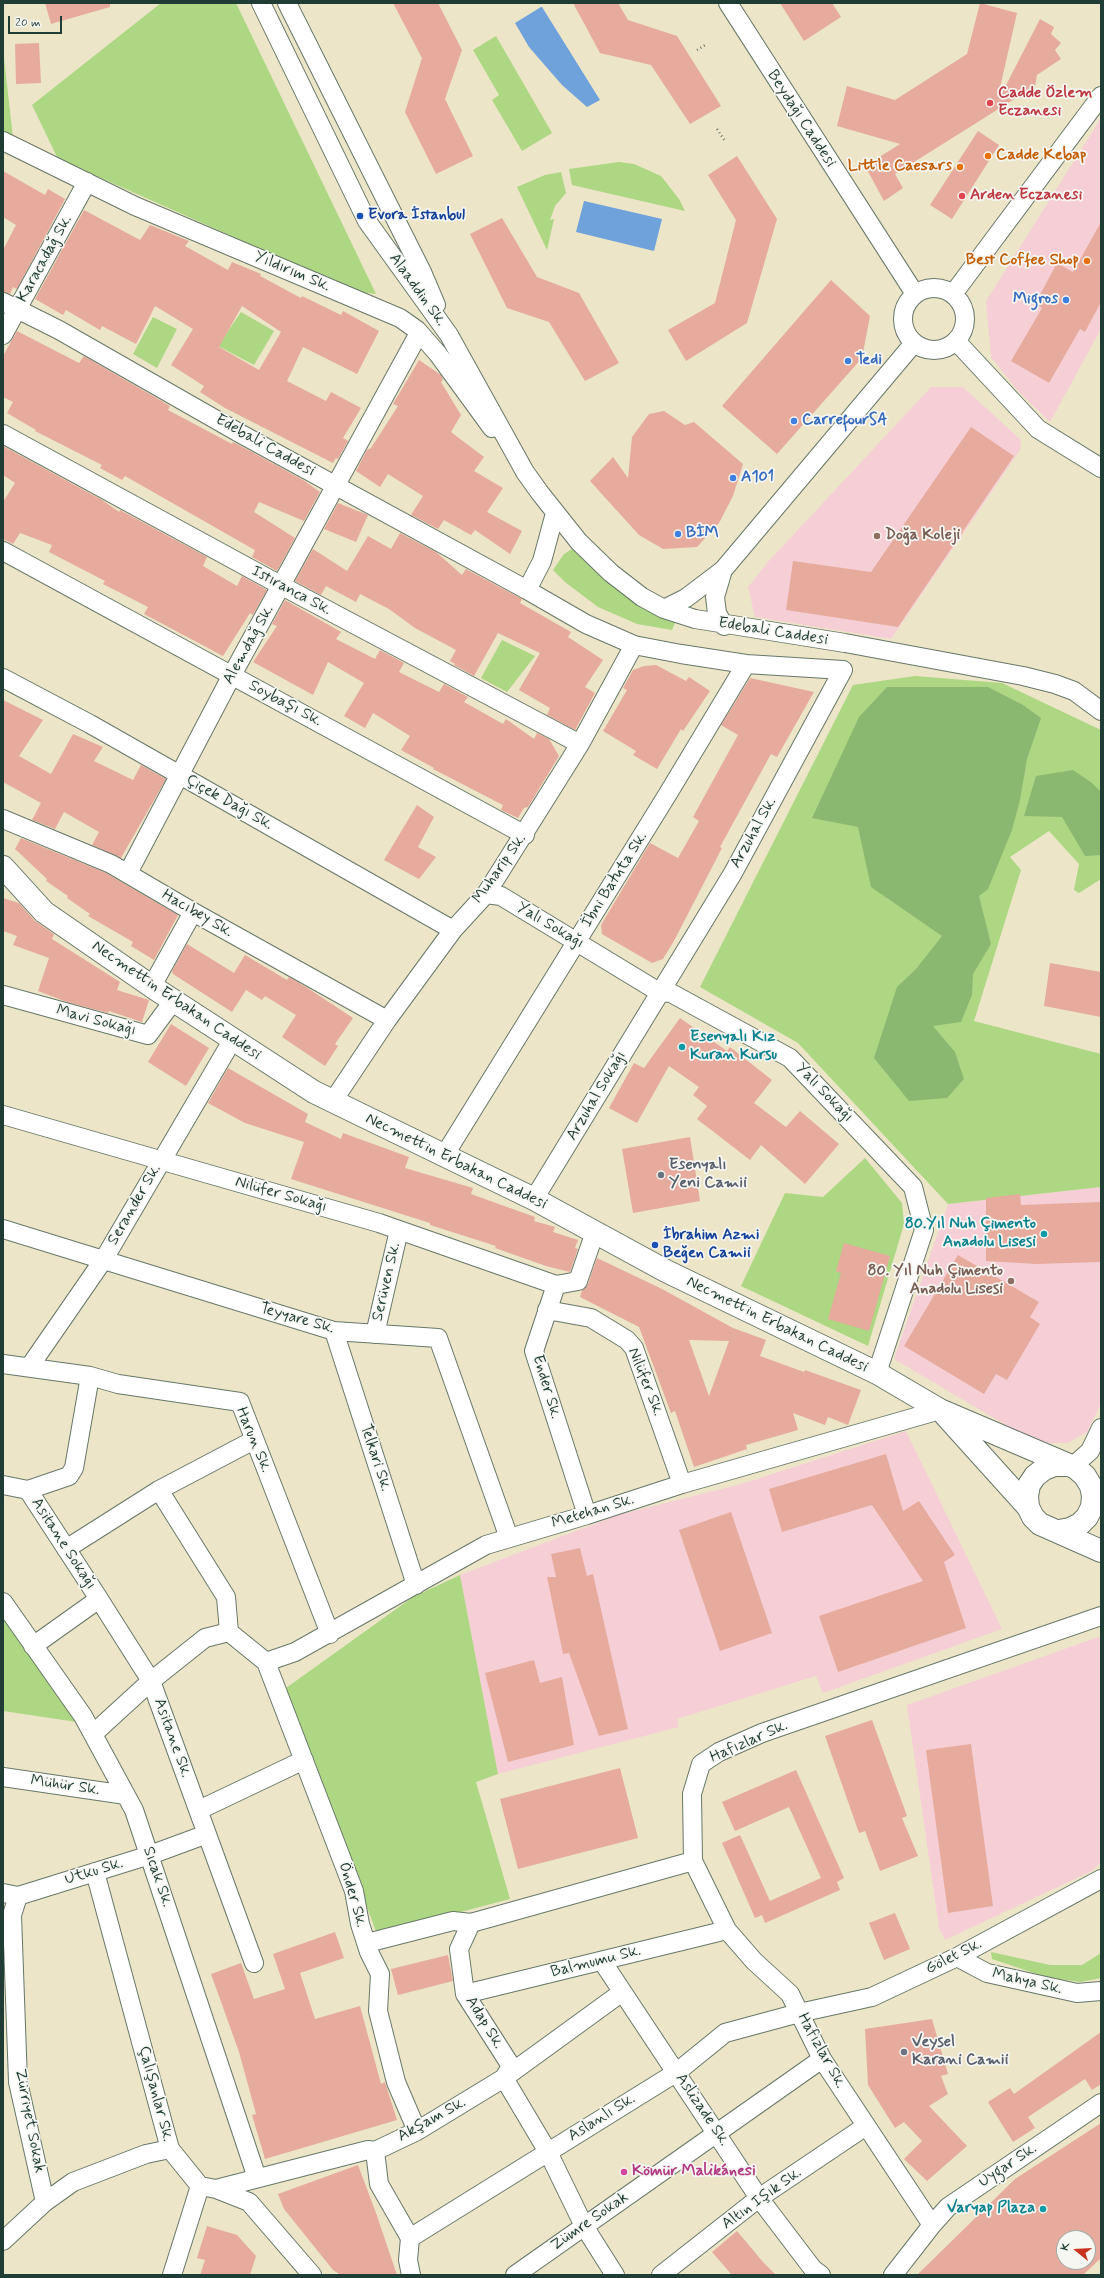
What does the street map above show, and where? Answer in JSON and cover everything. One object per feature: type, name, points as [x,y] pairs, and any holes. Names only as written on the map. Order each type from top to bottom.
[{"type":"main road","name":"Necmettin Erbakan Caddesi","points":[[7,875],[44,912],[152,986],[314,1092],[444,1156],[534,1198],[666,1271],[877,1373],[940,1410],[1083,1478]]},
{"type":"main road","name":"Necmettin Erbakan Caddesi","points":[[940,1410],[1028,1507],[1033,1517],[1040,1524],[1060,1531],[1101,1551]]},
{"type":"main road","points":[[1028,1507],[1027,1496],[1029,1485],[1035,1476],[1044,1469],[1054,1465],[1083,1478],[1093,1496],[1092,1507],[1087,1517],[1080,1524],[1070,1530],[1060,1531]]},
{"type":"street","name":"Alaaddin Sk.","points":[[261,3],[367,221],[449,335]]},
{"type":"street","name":"Alaaddin Sk.","points":[[287,3],[422,272],[449,335]]},
{"type":"street","name":"Beydağı Caddesi","points":[[728,3],[914,294]]},
{"type":"street","points":[[953,294],[1101,96]]},
{"type":"street","name":"Yıldırım Sk.","points":[[3,140],[135,206],[400,318],[419,333],[448,366],[474,391]]},
{"type":"street","name":"Karacadağ Sk.","points":[[3,335],[10,306],[86,182]]},
{"type":"street","points":[[930,288],[942,289],[953,294],[960,302],[964,312],[965,322],[962,333],[956,341],[944,348],[930,350],[914,343],[904,328],[902,318],[908,301],[914,294],[930,288]]},
{"type":"street","name":"Edebali Caddesi","points":[[10,306],[58,330],[336,486],[431,535],[586,624],[634,645],[746,664],[843,670]]},
{"type":"street","name":"Alemdağ Sk.","points":[[128,873],[232,675],[419,333]]},
{"type":"street","name":"Yıldırım Sk.","points":[[449,335],[474,391],[525,472],[555,512]]},
{"type":"street","points":[[956,341],[1038,429],[1101,468]]},
{"type":"street","points":[[664,609],[686,598],[723,570],[914,343]]},
{"type":"street","name":"Istıranca Sk.","points":[[3,434],[282,586],[580,744]]},
{"type":"street","points":[[527,590],[542,561],[555,512]]},
{"type":"street","name":"Edebali Caddesi","points":[[555,512],[579,542],[611,573],[642,597],[664,609],[724,626],[844,643],[1023,676],[1055,684],[1074,691],[1101,711]]},
{"type":"street","name":"Soybaşı Sk.","points":[[3,551],[525,835]]},
{"type":"street","points":[[723,570],[715,597],[717,613],[724,626]]},
{"type":"street","name":"Muharip Sk.","points":[[333,1101],[387,1020],[453,930],[486,894],[525,835],[580,744],[634,645]]},
{"type":"street","name":"İbni Batuta Sk.","points":[[444,1156],[746,664]]},
{"type":"street","name":"Arzuhal Sk.","points":[[659,992],[733,873],[843,670]]},
{"type":"street","name":"Çiçek Dağı Sk.","points":[[3,678],[180,775],[453,930]]},
{"type":"street","name":"Hacıbey Sk.","points":[[3,819],[112,864],[193,912],[387,1020]]},
{"type":"street","name":"Yalı Sokağı","points":[[486,894],[501,896],[659,992],[671,993],[790,1058],[914,1187],[924,1230],[877,1373]]},
{"type":"street","points":[[152,986],[193,912]]},
{"type":"street","name":"Arzuhal Sokağı","points":[[534,1198],[659,992]]},
{"type":"street","name":"Mavi Sokağı","points":[[3,996],[148,1035],[174,1000]]},
{"type":"street","name":"Serander Sk.","points":[[30,1366],[104,1259],[233,1039]]},
{"type":"street","name":"Nilüfer Sokağı","points":[[3,1115],[399,1230],[556,1285]]},
{"type":"street","name":"Teyyare Sk.","points":[[3,1229],[334,1331],[438,1338],[509,1538]]},
{"type":"street","name":"Serüven Sk.","points":[[375,1334],[399,1230]]},
{"type":"street","points":[[556,1285],[578,1281],[596,1232]]},
{"type":"street","name":"Ender Sk.","points":[[556,1285],[534,1351],[587,1515]]},
{"type":"street","name":"Nilüfer Sk.","points":[[547,1310],[591,1318],[627,1340],[634,1348],[682,1484]]},
{"type":"street","name":"Telkari Sk.","points":[[334,1331],[416,1585]]},
{"type":"street","name":"Harun Sk.","points":[[3,1364],[30,1366],[90,1376],[118,1384],[240,1402],[330,1634]]},
{"type":"street","points":[[28,1490],[69,1476],[74,1468],[90,1376]]},
{"type":"street","name":"Metehan Sk.","points":[[266,1662],[295,1652],[330,1634],[486,1545],[587,1515],[682,1484],[940,1410]]},
{"type":"street","points":[[1083,1478],[1090,1451],[1101,1428]]},
{"type":"street","points":[[66,1549],[159,1490],[254,1440]]},
{"type":"street","name":"Asitane Sokağı","points":[[3,1485],[28,1490],[99,1599]]},
{"type":"street","points":[[159,1490],[226,1597],[229,1632],[266,1662]]},
{"type":"street","points":[[33,1646],[99,1599]]},
{"type":"street","name":"Asitane Sk.","points":[[99,1599],[151,1681],[254,1963]]},
{"type":"street","name":"Sıcak Sk.","points":[[3,1602],[83,1716],[134,1810],[257,2178]]},
{"type":"street","name":"Hafızlar Sk.","points":[[932,2225],[822,2059],[790,1994],[754,1962],[727,1930],[693,1861],[692,1794],[701,1764],[718,1752],[762,1733],[1101,1616]]},
{"type":"street","points":[[93,1734],[151,1681],[205,1638],[229,1632]]},
{"type":"street","name":"Önder Sk.","points":[[266,1662],[354,1891],[360,1924],[380,1974],[378,2011],[396,2082],[417,2130]]},
{"type":"street","points":[[199,1810],[304,1760]]},
{"type":"street","name":"Mühür Sk.","points":[[3,1777],[126,1795]]},
{"type":"street","name":"Utku Sk.","points":[[10,1894],[95,1872],[150,1855],[207,1834]]},
{"type":"street","points":[[367,1943],[453,1921],[471,1923],[693,1861]]},
{"type":"street","name":"Çalışanlar Sk.","points":[[95,1872],[170,2148],[208,2187]]},
{"type":"street","name":"Gölet Sk.","points":[[799,2013],[872,1997],[957,1957],[1101,1879]]},
{"type":"street","name":"Zürriyet Sokak","points":[[10,1894],[12,1914],[8,1992],[18,2082],[45,2202]]},
{"type":"street","name":"Adap Sk.","points":[[471,1923],[458,1949],[465,1994],[511,2066],[504,2078]]},
{"type":"street","name":"Balmumu Sk.","points":[[465,1994],[727,1930]]},
{"type":"street","name":"Mahya Sk.","points":[[957,1957],[987,1973],[1076,1993],[1101,1991]]},
{"type":"street","name":"Aslizade Sk.","points":[[602,1961],[621,1993],[677,2072],[759,2198],[814,2273]]},
{"type":"street","name":"Akşam Sk.","points":[[208,2187],[257,2178],[368,2150],[375,2151],[417,2130],[504,2078],[621,1993]]},
{"type":"street","name":"Aslanlı Sk.","points":[[410,2238],[677,2072],[725,2033],[799,2013]]},
{"type":"street","name":"Zümre Sokak","points":[[515,2275],[822,2059]]},
{"type":"street","points":[[504,2078],[548,2152],[584,2226],[615,2275]]},
{"type":"street","name":"Uygar Sk.","points":[[893,2275],[948,2207],[1101,2103]]},
{"type":"street","name":"Altın Işık Sk.","points":[[661,2275],[759,2198],[866,2126]]},
{"type":"street","points":[[3,2241],[45,2202],[73,2182],[146,2154],[170,2148]]},
{"type":"street","points":[[375,2151],[379,2184],[410,2238],[408,2260],[411,2275]]},
{"type":"street","points":[[172,2275],[208,2187],[249,2202],[312,2275]]},
{"type":"path","points":[[697,50],[707,44]]},
{"type":"path","points":[[717,129],[725,142]]},
{"type":"shaded area","points":[[1101,118],[1101,329],[1050,422],[1018,391],[991,357],[986,301]]},
{"type":"shaded area","name":"Doğa Koleji","points":[[931,387],[963,387],[1021,440],[1020,450],[891,639],[755,617],[748,587],[767,563]]},
{"type":"shaded area","name":"80. Yıl Nuh Çimento Anadolu Lisesi","points":[[1101,1187],[1101,1403],[1087,1432],[1068,1443],[1036,1443],[894,1359],[948,1204]]},
{"type":"shaded area","points":[[906,1431],[1002,1629],[823,1693],[816,1676],[677,1719],[679,1727],[498,1774],[460,1575],[618,1515],[741,1484]]},
{"type":"shaded area","points":[[1101,1636],[1101,1862],[1092,1871],[945,1940],[939,1928],[907,1705]]},
{"type":"green space","points":[[161,3],[236,3],[376,294],[358,292],[58,159],[32,105]]},
{"type":"green space","points":[[496,36],[552,133],[522,151],[492,100],[499,95],[473,50]]},
{"type":"green space","points":[[3,49],[13,138],[3,133]]},
{"type":"green space","points":[[619,162],[634,164],[661,176],[679,199],[685,211],[572,185],[569,169]]},
{"type":"green space","points":[[561,172],[566,193],[555,206],[550,220],[554,219],[547,250],[517,187],[545,175]]},
{"type":"green space","points":[[241,312],[274,331],[254,365],[218,346]]},
{"type":"green space","points":[[153,317],[177,329],[157,368],[133,354]]},
{"type":"green space","points":[[572,549],[608,583],[641,607],[675,623],[672,630],[637,624],[598,607],[565,582],[553,570],[564,554]]},
{"type":"green space","points":[[502,640],[535,656],[507,692],[481,678]]},
{"type":"green space","points":[[915,676],[1002,683],[1101,730],[1101,879],[1079,893],[1074,890],[1079,864],[1049,831],[1010,857],[1021,870],[974,1021],[1101,1054],[1101,1187],[948,1204],[798,1043],[700,987],[853,685]]},
{"type":"green space","points":[[887,687],[988,687],[1023,705],[1041,718],[1027,759],[1020,800],[1012,830],[988,889],[979,896],[991,944],[973,974],[972,995],[961,1022],[933,1026],[955,1052],[964,1079],[947,1098],[909,1101],[874,1058],[897,987],[916,969],[942,936],[871,887],[858,827],[812,818],[859,717]]},
{"type":"green space","points":[[1073,770],[1092,783],[1101,792],[1101,855],[1085,856],[1062,817],[1024,816],[1036,776]]},
{"type":"green space","points":[[865,1158],[902,1203],[904,1224],[868,1346],[741,1286],[785,1193],[823,1197]]},
{"type":"green space","points":[[460,1575],[498,1774],[476,1782],[510,1899],[377,1934],[286,1688],[413,1597]]},
{"type":"green space","points":[[3,1618],[77,1722],[3,1711]]},
{"type":"green space","points":[[991,1952],[1050,1965],[1082,1965],[1101,1953],[1101,1978],[1080,1982],[1046,1977],[992,1959]]},
{"type":"water","points":[[541,7],[600,100],[587,107],[562,85],[529,47],[515,23]]},
{"type":"water","points":[[584,201],[662,219],[654,251],[576,232]]},
{"type":"building","points":[[45,3],[110,3],[110,7],[51,24]]},
{"type":"building","points":[[393,3],[438,3],[462,50],[445,99],[473,156],[436,174],[405,112],[422,58]]},
{"type":"building","points":[[573,3],[618,3],[628,20],[677,36],[721,106],[690,124],[651,65],[600,53]]},
{"type":"building","points":[[780,3],[832,3],[841,17],[804,41]]},
{"type":"building","points":[[980,3],[1017,13],[999,92],[1002,93],[1040,19],[1054,27],[1051,34],[1061,43],[1055,50],[1061,59],[1037,75],[1033,98],[1016,98],[895,174],[903,188],[884,201],[865,166],[900,144],[837,126],[847,86],[895,100],[967,54]]},
{"type":"building","points":[[39,43],[41,83],[16,84],[15,44]]},
{"type":"building","points":[[978,131],[999,145],[952,219],[930,205]]},
{"type":"building","points":[[737,156],[777,219],[747,323],[686,361],[668,330],[715,303],[736,220],[708,175]]},
{"type":"building","points":[[3,171],[45,195],[48,189],[65,199],[17,289],[13,287],[10,294],[3,292],[3,250],[16,225],[3,217]]},
{"type":"building","points":[[84,210],[140,240],[150,225],[189,241],[185,246],[228,270],[232,262],[261,274],[260,276],[301,298],[302,296],[341,315],[343,311],[379,331],[357,374],[303,347],[287,381],[326,401],[331,392],[361,408],[343,438],[348,441],[338,459],[336,458],[333,463],[225,408],[200,392],[204,386],[171,365],[193,329],[155,306],[136,344],[102,326],[100,330],[66,310],[63,315],[35,299]],"holes":[[[242,306],[281,332],[259,370],[219,347]]]},
{"type":"building","points":[[502,218],[537,277],[579,293],[619,363],[585,381],[549,322],[507,308],[470,234]]},
{"type":"building","points":[[1101,222],[1101,302],[1085,332],[1080,329],[1049,383],[1011,361],[1042,308],[1035,304],[1057,263],[1073,272]]},
{"type":"building","points":[[831,280],[870,316],[862,358],[777,454],[722,406]]},
{"type":"building","points":[[17,331],[79,363],[84,356],[170,406],[168,410],[232,444],[233,442],[252,452],[303,480],[320,492],[304,521],[259,502],[254,512],[295,538],[277,571],[252,557],[255,550],[125,476],[122,480],[100,468],[102,465],[35,431],[36,430],[7,413],[13,402],[3,397],[3,356]]},
{"type":"building","points":[[419,360],[441,375],[443,379],[441,382],[461,415],[451,432],[484,457],[474,471],[503,488],[487,512],[522,531],[510,554],[475,530],[471,535],[444,520],[438,529],[411,515],[423,496],[388,474],[380,487],[356,471],[367,450],[371,448],[398,406],[393,404]]},
{"type":"building","points":[[664,411],[685,425],[694,422],[743,464],[733,496],[719,523],[697,547],[663,549],[639,535],[590,481],[613,457],[628,478],[632,437],[649,414]]},
{"type":"building","points":[[971,427],[1014,456],[898,627],[786,610],[793,561],[871,572]]},
{"type":"building","points":[[3,446],[102,500],[119,512],[120,510],[207,557],[203,566],[237,586],[242,576],[267,590],[253,615],[250,613],[223,656],[144,614],[148,607],[103,584],[105,581],[49,552],[52,545],[20,533],[13,544],[3,539],[3,502],[15,483],[3,475]]},
{"type":"building","points":[[338,503],[368,515],[356,542],[324,529]]},
{"type":"building","points":[[400,533],[436,552],[462,575],[466,569],[522,599],[520,603],[571,632],[568,637],[603,660],[585,687],[595,693],[575,730],[547,715],[550,708],[519,690],[540,653],[498,633],[474,676],[454,665],[455,664],[450,661],[456,650],[415,628],[389,609],[360,594],[356,602],[326,586],[321,595],[295,581],[313,549],[347,571],[368,536],[391,549]]},
{"type":"building","points":[[285,600],[341,632],[336,639],[375,659],[380,650],[404,663],[399,672],[439,692],[444,684],[468,697],[464,702],[503,724],[506,719],[534,739],[537,733],[549,739],[559,756],[528,807],[524,808],[518,818],[501,810],[503,805],[433,769],[434,768],[401,750],[410,736],[373,713],[365,728],[344,716],[364,683],[328,662],[313,695],[253,662],[277,626],[272,624]]},
{"type":"building","points":[[656,665],[686,681],[689,677],[710,691],[683,731],[681,729],[657,769],[633,755],[636,751],[603,731],[627,690],[623,688],[633,670],[644,666]]},
{"type":"building","points":[[750,678],[814,692],[777,757],[771,754],[720,847],[722,848],[675,939],[663,959],[652,963],[602,934],[601,925],[650,843],[678,858],[699,821],[693,817],[738,735],[721,725]]},
{"type":"building","points":[[3,700],[43,720],[19,756],[51,774],[73,734],[103,747],[94,761],[133,780],[141,765],[166,779],[121,858],[92,845],[99,832],[64,812],[55,829],[32,820],[41,803],[3,782]]},
{"type":"building","points":[[417,805],[434,817],[418,847],[436,857],[419,879],[384,860]]},
{"type":"building","points":[[21,838],[106,873],[178,915],[154,960],[131,946],[133,942],[88,916],[90,914],[67,898],[68,896],[46,881],[47,879],[15,849]]},
{"type":"building","points":[[3,898],[19,903],[35,921],[54,934],[52,939],[120,982],[117,990],[149,1000],[142,1022],[109,1011],[108,1013],[67,1002],[38,991],[49,958],[13,945],[17,936],[3,931]]},
{"type":"building","points":[[187,944],[234,973],[245,955],[287,980],[289,977],[353,1018],[335,1044],[338,1046],[325,1066],[282,1037],[296,1015],[265,996],[262,1000],[246,990],[232,1012],[173,974],[172,971]]},
{"type":"building","points":[[1050,963],[1101,972],[1101,1017],[1044,1006]]},
{"type":"building","points":[[680,1018],[727,1051],[730,1047],[772,1080],[754,1103],[786,1127],[800,1111],[839,1144],[805,1184],[761,1145],[750,1160],[697,1119],[707,1106],[693,1095],[699,1087],[669,1066],[637,1123],[609,1108],[634,1063],[644,1068]]},
{"type":"building","points":[[171,1024],[209,1048],[186,1086],[148,1062]]},
{"type":"building","points":[[228,1068],[308,1114],[305,1122],[341,1139],[343,1133],[409,1157],[405,1168],[473,1188],[471,1194],[535,1217],[534,1221],[555,1227],[553,1232],[578,1240],[575,1248],[578,1249],[570,1272],[546,1266],[495,1248],[496,1246],[430,1225],[430,1223],[291,1179],[304,1142],[245,1123],[208,1103]]},
{"type":"building","name":"Esenyalı Yeni Camii","points":[[690,1137],[700,1201],[633,1213],[622,1149]]},
{"type":"building","name":"80.Yıl Nuh Çimento Anadolu Lisesi","points":[[1020,1194],[1021,1205],[1101,1202],[1101,1262],[1036,1264],[986,1261],[986,1198]]},
{"type":"building","points":[[844,1243],[890,1256],[869,1331],[828,1319],[841,1273],[836,1271]]},
{"type":"building","points":[[958,1255],[1039,1302],[1030,1317],[1040,1324],[1007,1380],[996,1374],[984,1394],[904,1346]]},
{"type":"building","points":[[597,1258],[662,1289],[733,1328],[766,1340],[760,1356],[861,1390],[848,1425],[828,1417],[825,1425],[793,1413],[798,1430],[746,1445],[747,1449],[694,1467],[675,1411],[671,1413],[639,1327],[580,1297],[582,1290],[588,1284]],"holes":[[[689,1340],[729,1341],[709,1396]]]},
{"type":"building","points":[[886,1454],[903,1511],[919,1501],[955,1555],[944,1562],[966,1628],[838,1672],[819,1616],[923,1581],[872,1505],[782,1532],[769,1489]]},
{"type":"building","points":[[731,1512],[772,1633],[720,1651],[679,1530]]},
{"type":"building","points":[[580,1548],[587,1576],[593,1574],[628,1729],[599,1736],[569,1653],[563,1654],[547,1577],[556,1577],[551,1554]]},
{"type":"building","points":[[534,1660],[540,1683],[562,1677],[574,1745],[508,1762],[485,1673]]},
{"type":"building","points":[[872,1720],[907,1816],[902,1818],[918,1856],[880,1871],[865,1831],[859,1833],[825,1736]]},
{"type":"building","points":[[971,1744],[993,1906],[948,1913],[926,1750]]},
{"type":"building","points":[[620,1768],[638,1838],[518,1869],[500,1799]]},
{"type":"building","points":[[796,1770],[844,1878],[837,1882],[840,1890],[765,1923],[762,1915],[755,1918],[722,1843],[740,1835],[770,1901],[821,1878],[789,1807],[735,1831],[722,1802]]},
{"type":"building","points":[[895,1913],[910,1949],[884,1960],[869,1923]]},
{"type":"building","points":[[335,1932],[344,1958],[300,1973],[315,2019],[360,2006],[381,2084],[385,2082],[397,2120],[265,2159],[252,2115],[256,2114],[239,2052],[211,1974],[241,1963],[254,1999],[285,1989],[273,1954]]},
{"type":"building","points":[[448,1955],[453,1981],[398,1995],[391,1969]]},
{"type":"building","name":"Veysel Karani Camii","points":[[932,2019],[948,2074],[941,2076],[948,2094],[929,2106],[967,2146],[927,2181],[904,2159],[922,2141],[904,2122],[895,2128],[868,2085],[865,2029]]},
{"type":"building","points":[[1101,2032],[1101,2084],[1092,2090],[1085,2079],[1028,2117],[1035,2128],[1013,2142],[988,2102],[1010,2088],[1014,2094]]},
{"type":"building","name":"Varyap Plaza","points":[[1101,2123],[1101,2258],[1096,2263],[1096,2230],[1056,2230],[1056,2270],[1088,2270],[1083,2275],[917,2275],[1015,2179]]},
{"type":"building","points":[[358,2165],[397,2275],[341,2275],[333,2270],[284,2209],[278,2194]]},
{"type":"building","points":[[207,2226],[237,2235],[256,2256],[250,2275],[200,2275],[205,2260],[197,2258]]},
{"type":"building","points":[[737,2231],[776,2275],[732,2275],[712,2252]]},
{"type":"place","name":"Cadde Özlem Eczanesi","points":[[990,103]]},
{"type":"place","name":"Cadde Kebap","points":[[988,156]]},
{"type":"place","name":"Little Caesars","points":[[960,167]]},
{"type":"place","name":"Arden Eczanesi","points":[[962,196]]},
{"type":"place","name":"Evora İstanbul","points":[[360,216]]},
{"type":"place","name":"Best Coffee Shop","points":[[1087,261]]},
{"type":"place","name":"Migros","points":[[1066,300]]},
{"type":"place","name":"Tedi","points":[[848,361]]},
{"type":"place","name":"CarrefourSA","points":[[794,421]]},
{"type":"place","name":"A101","points":[[733,478]]},
{"type":"place","name":"BİM","points":[[678,534]]},
{"type":"place","name":"Doğa Koleji","points":[[877,536]]},
{"type":"place","name":"Esenyalı Kız Kuran Kursu","points":[[682,1047]]},
{"type":"place","name":"Esenyalı Yeni Camii","points":[[661,1175]]},
{"type":"place","name":"80.Yıl Nuh Çimento Anadolu Lisesi","points":[[1044,1234]]},
{"type":"place","name":"İbrahim Azmi Beğen Camii","points":[[655,1245]]},
{"type":"place","name":"80. Yıl Nuh Çimento Anadolu Lisesi","points":[[1011,1281]]},
{"type":"place","name":"Veysel Karani Camii","points":[[904,2052]]},
{"type":"place","name":"Kömür Malikánesi","points":[[624,2172]]},
{"type":"place","name":"Varyap Plaza","points":[[1043,2209]]}]
